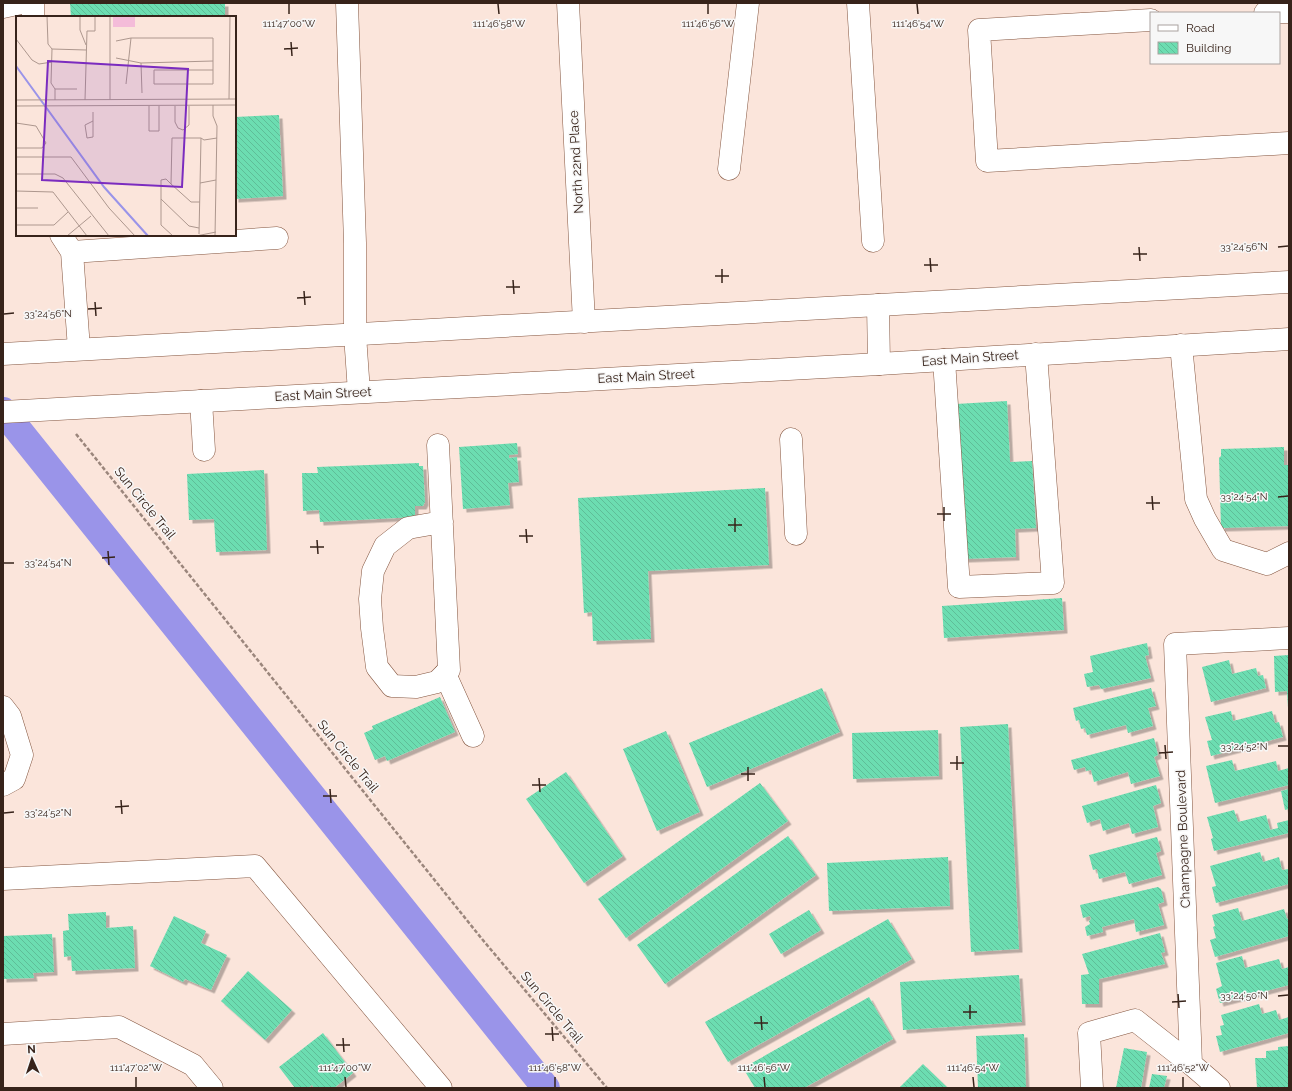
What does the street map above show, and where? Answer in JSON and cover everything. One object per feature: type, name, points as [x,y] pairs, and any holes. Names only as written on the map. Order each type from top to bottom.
[{"type":"main road","points":[[3,7],[21,3]]},
{"type":"main road","points":[[33,3],[34,16]]},
{"type":"main road","points":[[347,3],[356,243],[355,335],[359,392]]},
{"type":"main road","name":"North 22nd Place","points":[[568,3],[584,322]]},
{"type":"main road","points":[[729,169],[748,3]]},
{"type":"main road","points":[[858,3],[873,241]]},
{"type":"main road","points":[[1150,20],[980,30],[987,161],[1289,143]]},
{"type":"main road","points":[[79,349],[67,244],[277,238]]},
{"type":"main road","points":[[3,354],[1289,282]]},
{"type":"main road","points":[[878,305],[879,364]]},
{"type":"main road","name":"East Main Street","points":[[3,412],[879,364],[1289,339]]},
{"type":"main road","points":[[1182,345],[1196,499],[1205,519],[1223,550],[1267,564],[1289,553]]},
{"type":"main road","points":[[944,360],[959,587],[1053,583],[1036,354]]},
{"type":"main road","points":[[201,401],[204,450]]},
{"type":"main road","points":[[791,439],[796,534]]},
{"type":"main road","points":[[438,445],[450,670],[437,682],[416,687],[392,686],[377,667],[370,599],[373,570],[385,546],[408,528],[442,522]]},
{"type":"main road","name":"Champagne Boulevard","points":[[1191,1064],[1175,644],[1289,638]]},
{"type":"main road","points":[[445,674],[473,736]]},
{"type":"main road","points":[[3,706],[10,716],[22,755],[14,779],[3,785]]},
{"type":"main road","points":[[3,879],[255,866],[441,1088]]},
{"type":"main road","points":[[1092,1088],[1089,1033],[1135,1020],[1219,1088]]},
{"type":"main road","points":[[3,1034],[119,1027],[193,1065],[212,1088]]},
{"type":"path","name":"Sun Circle Trail","points":[[76,434],[482,939],[607,1088]]},
{"type":"building","points":[[70,3],[225,3],[225,16],[71,16]]},
{"type":"building","points":[[279,115],[283,196],[236,199],[236,117]]},
{"type":"building","points":[[1007,401],[1010,462],[1032,461],[1036,528],[1015,529],[1016,557],[964,559],[956,404]]},
{"type":"building","points":[[517,443],[518,454],[509,455],[509,458],[517,457],[519,482],[508,483],[510,505],[463,509],[459,447]]},
{"type":"building","points":[[1284,447],[1284,465],[1288,465],[1289,526],[1221,528],[1219,458],[1221,456],[1221,449]]},
{"type":"building","points":[[419,463],[419,466],[423,466],[425,502],[423,506],[415,506],[415,517],[320,522],[319,510],[303,511],[302,473],[318,473],[317,467]]},
{"type":"building","points":[[264,470],[267,550],[216,552],[214,519],[189,520],[187,474]]},
{"type":"building","points":[[765,488],[769,565],[648,571],[651,639],[593,641],[592,612],[584,613],[578,498]]},
{"type":"building","points":[[1062,598],[1064,630],[944,638],[942,606]]},
{"type":"building","points":[[1147,643],[1149,655],[1145,656],[1151,678],[1101,689],[1099,685],[1087,687],[1084,674],[1093,672],[1090,656]]},
{"type":"building","points":[[1289,655],[1288,708],[1287,691],[1275,692],[1274,656]]},
{"type":"building","points":[[1229,660],[1232,674],[1256,668],[1258,676],[1263,675],[1266,688],[1211,702],[1202,667]]},
{"type":"building","points":[[822,688],[840,732],[707,787],[689,743]]},
{"type":"building","points":[[1151,688],[1156,706],[1148,708],[1153,726],[1128,733],[1126,725],[1087,735],[1085,728],[1081,729],[1079,720],[1076,721],[1073,708]]},
{"type":"building","points":[[440,697],[455,732],[387,761],[385,756],[375,760],[364,733],[373,729],[372,726]]},
{"type":"building","points":[[1231,711],[1233,721],[1272,711],[1275,723],[1279,722],[1283,737],[1211,756],[1207,741],[1212,740],[1205,717]]},
{"type":"building","points":[[1008,724],[1019,949],[971,952],[960,727]]},
{"type":"building","points":[[938,730],[939,776],[853,779],[852,733]]},
{"type":"building","points":[[666,731],[700,812],[657,831],[623,749]]},
{"type":"building","points":[[1154,738],[1158,755],[1154,757],[1160,776],[1131,784],[1128,772],[1094,782],[1091,770],[1086,771],[1085,767],[1074,770],[1071,760]]},
{"type":"building","points":[[1232,760],[1235,771],[1276,761],[1278,771],[1289,768],[1289,785],[1215,803],[1206,766]]},
{"type":"building","points":[[566,772],[623,856],[584,883],[526,799]]},
{"type":"building","points":[[760,783],[788,821],[626,938],[598,899]]},
{"type":"building","points":[[1156,785],[1161,803],[1153,806],[1158,827],[1132,834],[1129,823],[1103,831],[1100,819],[1087,823],[1082,806]]},
{"type":"building","points":[[1289,789],[1289,809],[1285,810],[1281,791]]},
{"type":"building","points":[[1234,810],[1238,822],[1266,815],[1270,830],[1278,828],[1277,823],[1289,820],[1289,833],[1214,851],[1211,839],[1213,838],[1207,817]]},
{"type":"building","points":[[788,836],[816,875],[665,984],[637,945]]},
{"type":"building","points":[[1157,837],[1161,851],[1156,853],[1162,875],[1129,884],[1125,872],[1099,879],[1097,869],[1093,870],[1089,855]]},
{"type":"building","points":[[1260,852],[1263,862],[1279,857],[1282,870],[1289,869],[1289,884],[1216,903],[1212,887],[1216,886],[1210,866]]},
{"type":"building","points":[[948,857],[950,906],[829,911],[827,863]]},
{"type":"building","points":[[1158,887],[1161,889],[1164,902],[1158,904],[1164,925],[1136,932],[1134,919],[1102,927],[1103,932],[1087,936],[1085,927],[1090,924],[1089,921],[1091,919],[1090,916],[1083,918],[1080,905]]},
{"type":"building","points":[[1238,908],[1242,921],[1284,909],[1287,919],[1289,918],[1289,936],[1215,957],[1210,940],[1216,938],[1212,915]]},
{"type":"building","points":[[809,910],[821,930],[781,954],[769,934]]},
{"type":"building","points":[[106,912],[106,928],[133,926],[135,968],[72,971],[71,956],[64,957],[63,931],[69,930],[68,914]]},
{"type":"building","points":[[174,916],[206,931],[201,943],[227,955],[211,990],[185,979],[183,982],[150,966]]},
{"type":"building","points":[[888,919],[912,959],[728,1062],[705,1022]]},
{"type":"building","points":[[1160,933],[1165,952],[1161,953],[1165,964],[1099,979],[1099,1004],[1082,1004],[1081,975],[1089,974],[1082,954]]},
{"type":"building","points":[[52,934],[54,972],[33,973],[34,978],[3,979],[3,936]]},
{"type":"building","points":[[1242,956],[1245,968],[1279,959],[1282,969],[1289,967],[1289,985],[1220,1003],[1216,989],[1222,986],[1216,963]]},
{"type":"building","points":[[248,971],[292,1010],[265,1040],[221,1001]]},
{"type":"building","points":[[1019,975],[1022,1022],[903,1030],[900,982]]},
{"type":"building","points":[[869,997],[893,1039],[804,1088],[755,1088],[743,1068]]},
{"type":"building","points":[[1259,1004],[1262,1014],[1276,1010],[1279,1020],[1289,1017],[1289,1033],[1220,1052],[1216,1036],[1222,1035],[1220,1026],[1224,1025],[1221,1015]]},
{"type":"building","points":[[323,1033],[353,1073],[334,1088],[314,1088],[312,1085],[308,1088],[295,1088],[279,1067]]},
{"type":"building","points":[[1024,1034],[1026,1088],[978,1088],[976,1036]]},
{"type":"building","points":[[1289,1046],[1289,1088],[1257,1088],[1255,1058],[1266,1058],[1266,1051],[1278,1050],[1278,1047]]},
{"type":"building","points":[[1124,1048],[1147,1052],[1141,1088],[1116,1088]]},
{"type":"building","points":[[923,1064],[948,1088],[899,1088]]},
{"type":"building","points":[[1152,1074],[1167,1076],[1164,1088],[1149,1088]]},
{"type":"waterway","points":[[3,411],[546,1088]]}]
